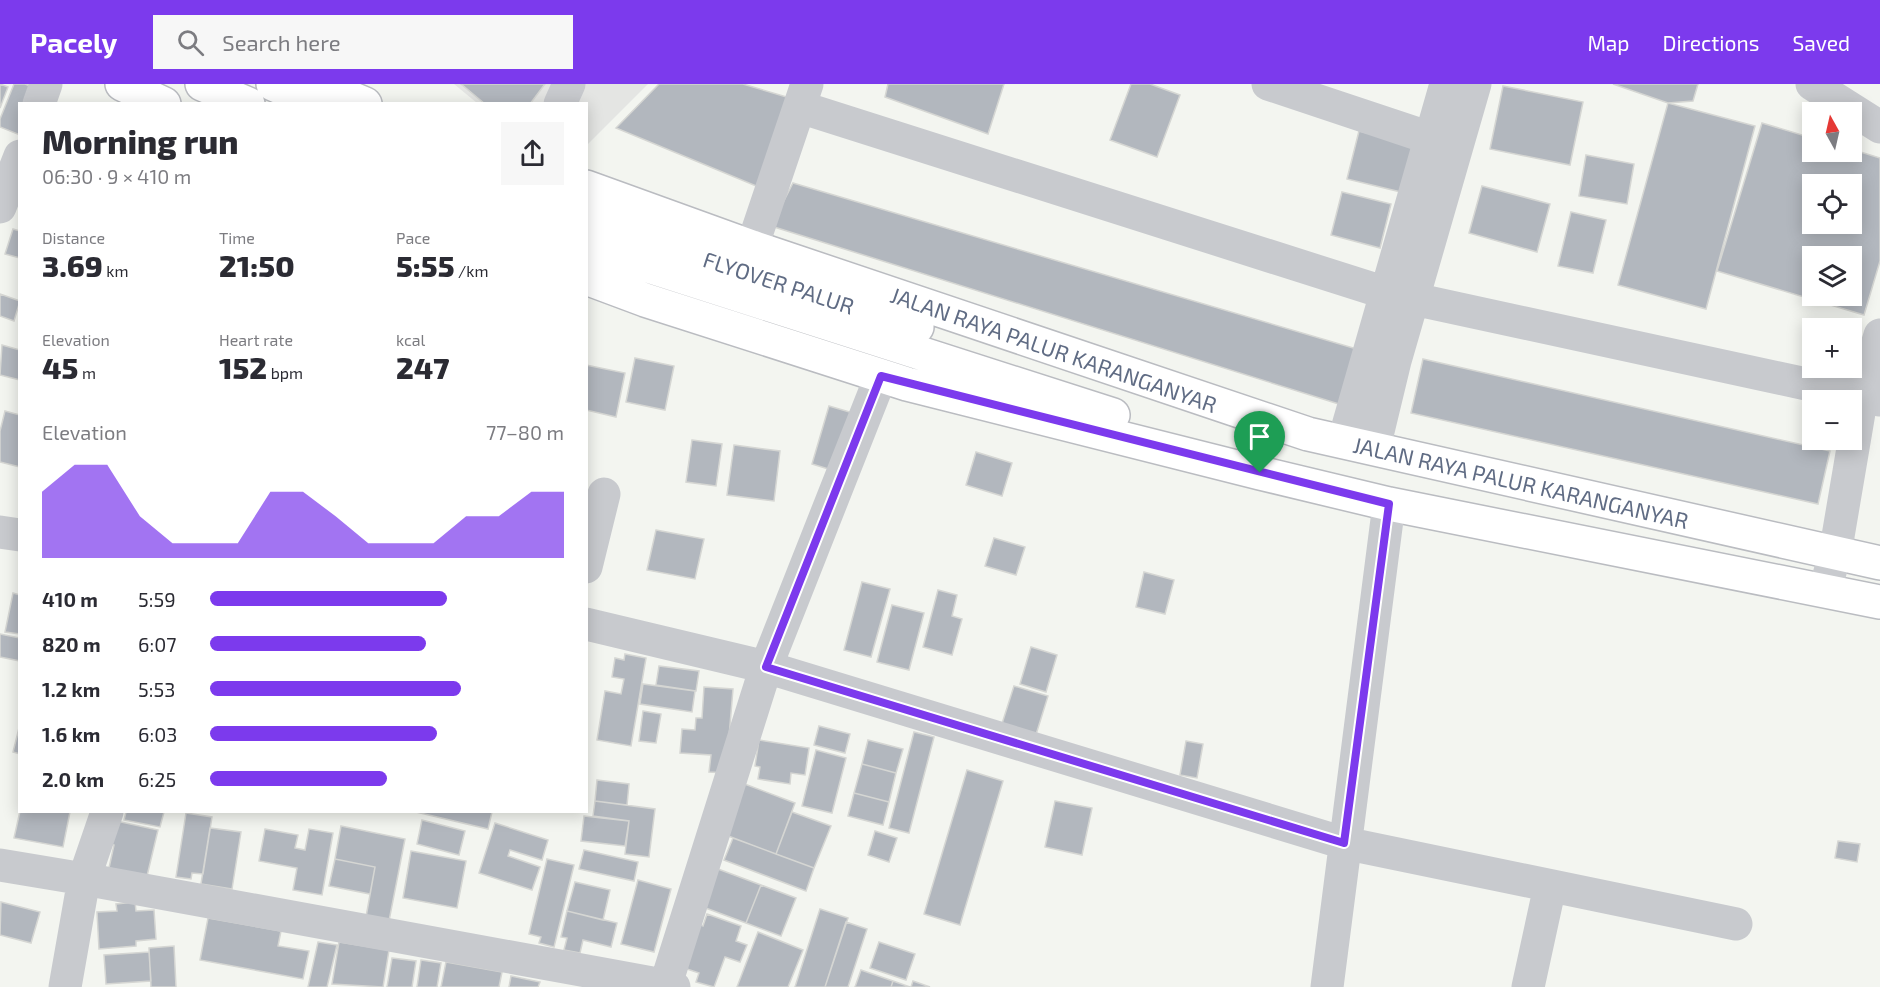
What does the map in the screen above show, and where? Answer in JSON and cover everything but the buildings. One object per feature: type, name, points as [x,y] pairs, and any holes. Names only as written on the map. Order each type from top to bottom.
[{"type":"main road","points":[[122,84],[160,102]]},
{"type":"main road","points":[[202,84],[243,102]]},
{"type":"main road","points":[[273,84],[315,102]]},
{"type":"main road","points":[[318,84],[360,102]]},
{"type":"main road","name":"JALAN RAYA PALUR KARANGANYAR","points":[[588,188],[752,247],[1308,434],[1359,444],[1422,462],[1880,563]]},
{"type":"main road","name":"FLYOVER PALUR","points":[[588,216],[651,241],[1210,444],[1260,473]]},
{"type":"main road","name":"FLYOVER PALUR","points":[[588,247],[974,358],[1237,420],[1285,426]]},
{"type":"main road","name":"JALAN RAYA PALUR KARANGANYAR","points":[[588,279],[645,300],[881,376],[1260,473],[1389,504],[1880,602]]},
{"type":"street","points":[[40,102],[46,84]]},
{"type":"street","points":[[561,102],[569,84]]},
{"type":"street","points":[[1268,84],[1443,142]]},
{"type":"street","points":[[1359,444],[1443,142],[1446,84]]},
{"type":"street","points":[[1443,142],[1475,84]]},
{"type":"street","points":[[1812,84],[1880,127]]},
{"type":"street","points":[[752,247],[803,96],[1400,296],[1871,398]]},
{"type":"street","points":[[0,207],[18,161]]},
{"type":"street","points":[[1825,590],[1871,398],[1880,335]]},
{"type":"street","points":[[0,865],[668,986],[766,667],[881,376]]},
{"type":"street","points":[[588,559],[604,494]]},
{"type":"street","points":[[1327,987],[1389,504]]},
{"type":"street","points":[[0,532],[18,535]]},
{"type":"street","points":[[588,624],[766,667],[1344,843],[1736,924]]},
{"type":"street","points":[[65,987],[84,879],[106,813]]},
{"type":"street","points":[[1528,987],[1550,886]]},
{"type":"shaded area","points":[[454,84],[648,84],[588,144],[588,102],[476,102]]},
{"type":"route","points":[[881,376],[1260,473],[1389,504],[1344,843],[766,667],[881,376]]}]
